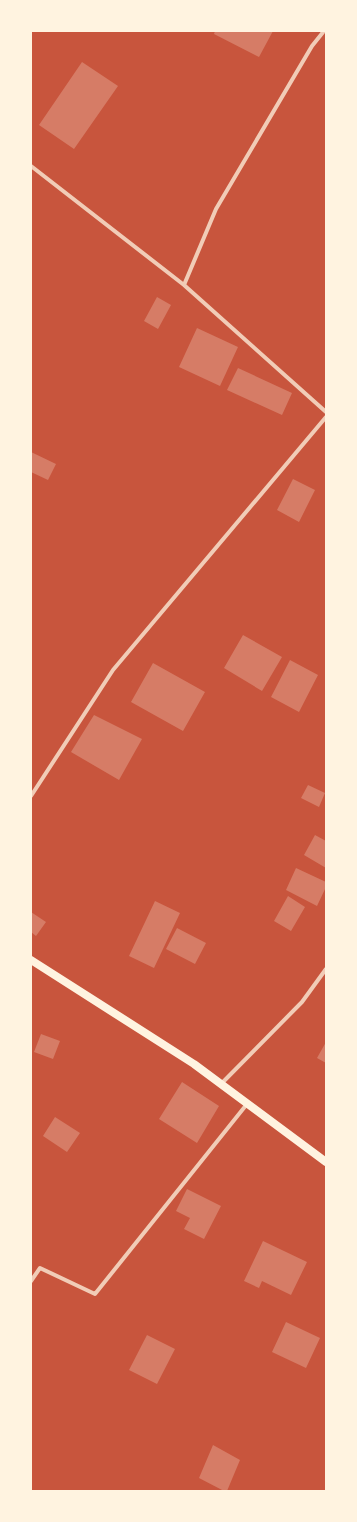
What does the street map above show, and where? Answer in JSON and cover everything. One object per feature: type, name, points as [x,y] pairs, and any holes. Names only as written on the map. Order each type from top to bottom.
[{"type":"main road","points":[[31,960],[194,1064],[326,1162]]},
{"type":"street","points":[[184,285],[216,209],[312,46],[324,31]]},
{"type":"street","points":[[31,166],[184,285],[326,412]]},
{"type":"street","points":[[31,796],[113,670],[326,417]]},
{"type":"street","points":[[220,1084],[302,1002],[326,969]]},
{"type":"street","points":[[31,1281],[40,1268],[96,1294],[248,1104]]},
{"type":"building","points":[[215,31],[273,31],[259,57],[214,34]]},
{"type":"building","points":[[82,62],[118,86],[74,149],[39,125]]},
{"type":"building","points":[[157,297],[171,305],[158,329],[144,321]]},
{"type":"building","points":[[197,328],[238,347],[220,386],[179,367]]},
{"type":"building","points":[[238,368],[292,393],[282,415],[227,390]]},
{"type":"building","points":[[31,452],[56,464],[48,480],[31,472]]},
{"type":"building","points":[[293,479],[315,490],[299,522],[277,510]]},
{"type":"building","points":[[243,635],[282,657],[262,691],[224,668]]},
{"type":"building","points":[[290,660],[318,675],[299,712],[271,697]]},
{"type":"building","points":[[153,663],[205,692],[183,731],[131,702]]},
{"type":"building","points":[[94,715],[142,739],[119,780],[71,752]]},
{"type":"building","points":[[308,785],[325,793],[319,807],[301,798]]},
{"type":"building","points":[[315,835],[326,841],[326,868],[304,855]]},
{"type":"building","points":[[296,868],[326,882],[326,887],[317,906],[286,890]]},
{"type":"building","points":[[288,896],[305,907],[291,931],[274,921]]},
{"type":"building","points":[[155,901],[180,913],[154,968],[129,956]]},
{"type":"building","points":[[31,912],[46,922],[36,936],[31,932]]},
{"type":"building","points":[[177,928],[206,943],[195,964],[166,949]]},
{"type":"building","points":[[41,1034],[60,1041],[53,1059],[34,1052]]},
{"type":"building","points":[[326,1042],[326,1063],[317,1058]]},
{"type":"building","points":[[182,1082],[219,1106],[197,1143],[159,1119]]},
{"type":"building","points":[[55,1117],[80,1133],[67,1152],[43,1136]]},
{"type":"building","points":[[187,1189],[221,1206],[204,1239],[184,1229],[190,1218],[176,1211]]},
{"type":"building","points":[[263,1241],[307,1262],[291,1295],[262,1281],[259,1288],[244,1281]]},
{"type":"building","points":[[286,1322],[320,1338],[306,1368],[272,1352]]},
{"type":"building","points":[[147,1335],[175,1349],[157,1384],[129,1370]]},
{"type":"building","points":[[213,1445],[240,1460],[227,1491],[224,1491],[199,1478]]}]
